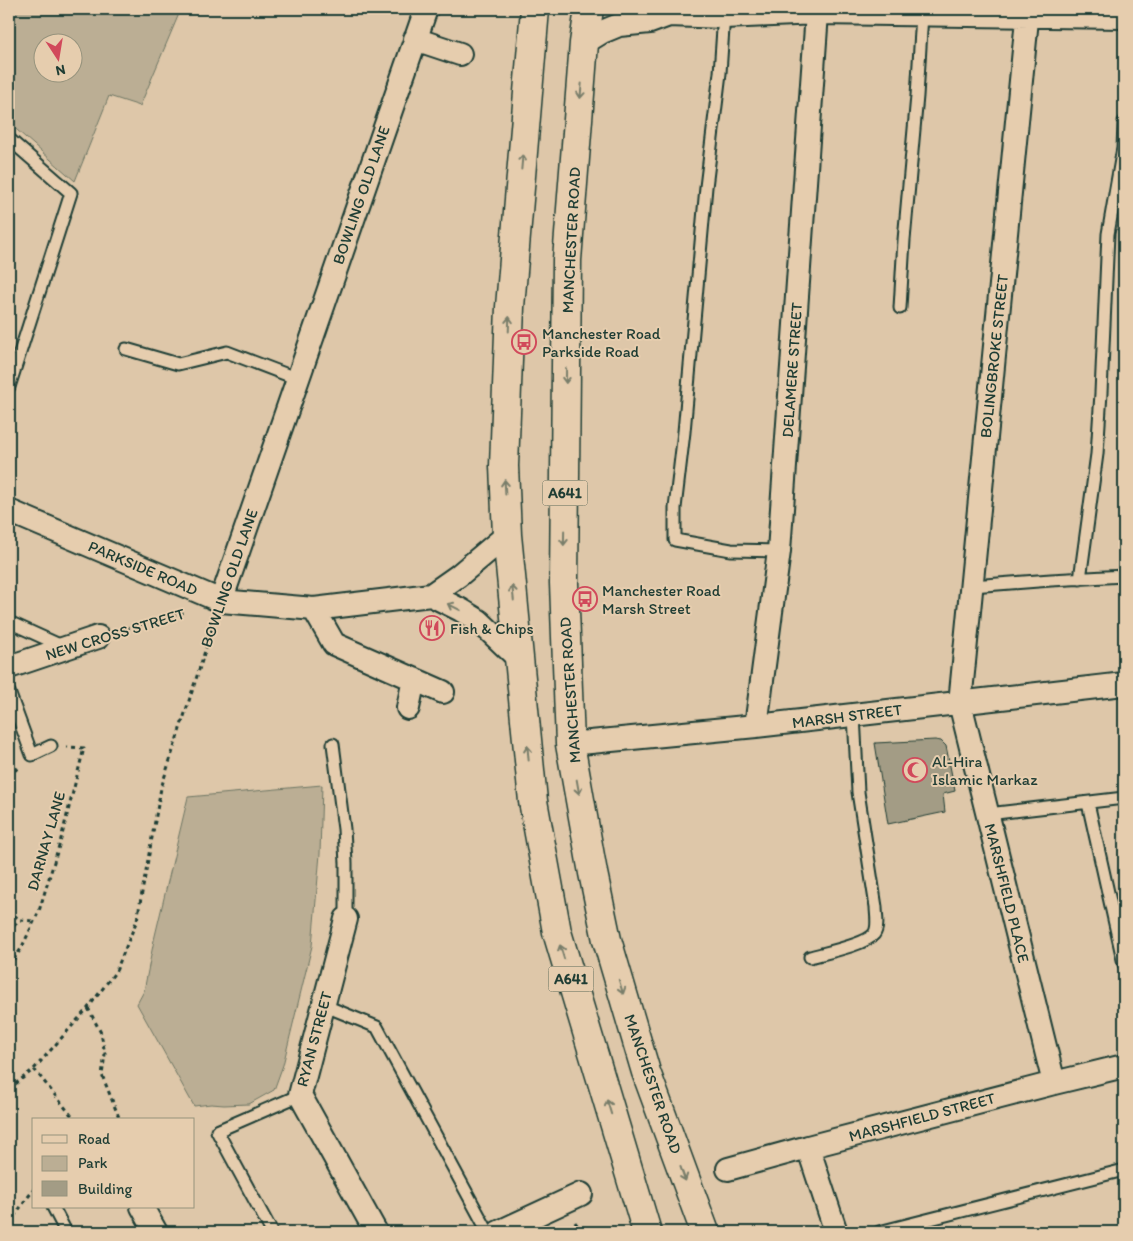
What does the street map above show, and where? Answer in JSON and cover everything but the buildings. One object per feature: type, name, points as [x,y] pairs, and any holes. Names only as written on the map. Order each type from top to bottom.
[{"type":"main road","name":"A641","points":[[535,9],[510,307],[504,466],[507,536],[532,801],[557,932],[647,1232]]},
{"type":"main road","name":"MANCHESTER ROAD","points":[[589,9],[584,42],[567,260],[564,583],[570,744],[607,940],[646,1072],[705,1232]]},
{"type":"street","points":[[584,42],[602,32],[620,17],[650,22],[663,12],[922,14],[1028,12],[1124,16]]},
{"type":"street","name":"BOLINGBROKE STREET","points":[[960,703],[1028,12]]},
{"type":"street","name":"BOWLING OLD LANE","points":[[221,601],[425,13]]},
{"type":"street","name":"DELAMERE STREET","points":[[756,726],[779,551],[818,13]]},
{"type":"street","points":[[415,40],[460,54]]},
{"type":"street","name":"PARKSIDE ROAD","points":[[9,511],[221,601],[314,609],[431,595],[458,576],[507,536]]},
{"type":"street","points":[[431,595],[479,621],[519,659]]},
{"type":"street","points":[[314,609],[334,644],[443,692]]},
{"type":"street","name":"NEW CROSS STREET","points":[[9,667],[98,637]]},
{"type":"street","points":[[408,708],[414,679]]},
{"type":"street","name":"MARSH STREET","points":[[570,744],[756,726],[1124,684]]},
{"type":"street","name":"MARSHFIELD PLACE","points":[[960,703],[1054,1083]]},
{"type":"street","name":"RYAN STREET","points":[[346,919],[300,1095],[376,1232]]},
{"type":"street","name":"MARSHFIELD STREET","points":[[728,1169],[1124,1066]]},
{"type":"street","points":[[808,1147],[836,1232]]},
{"type":"street","points":[[499,1232],[581,1194]]},
{"type":"street","points":[[143,1208],[156,1232]]},
{"type":"lane","points":[[724,13],[720,74],[706,187],[684,432],[675,508],[675,540],[731,550],[779,551]]},
{"type":"lane","points":[[900,308],[922,14]]},
{"type":"lane","points":[[1080,579],[1097,454],[1108,234],[1123,148],[1124,122]]},
{"type":"lane","points":[[9,139],[71,193],[9,387]]},
{"type":"lane","points":[[126,349],[178,364],[227,352],[298,379]]},
{"type":"lane","points":[[972,586],[1124,576]]},
{"type":"lane","points":[[9,622],[66,648]]},
{"type":"lane","points":[[9,692],[32,755],[51,746]]},
{"type":"lane","points":[[810,957],[861,943],[874,934],[877,923],[858,792],[854,715]]},
{"type":"lane","points":[[333,744],[344,829],[346,919]]},
{"type":"lane","points":[[988,814],[1124,798]]},
{"type":"lane","points":[[1088,803],[1124,964]]},
{"type":"lane","points":[[323,1005],[377,1027],[488,1232]]},
{"type":"lane","points":[[272,1232],[218,1131],[300,1095]]},
{"type":"lane","points":[[879,1232],[1124,1170]]},
{"type":"lane","points":[[54,1208],[66,1232]]},
{"type":"path","name":"NEW CROSS STREET","points":[[98,637],[221,601]]},
{"type":"path","name":"BOWLING OLD LANE","points":[[9,1089],[34,1069],[88,1008],[116,971],[137,920],[161,788],[221,601]]},
{"type":"path","name":"DARNAY LANE","points":[[9,966],[21,949],[39,911],[58,848],[84,748],[51,746]]},
{"type":"path","points":[[9,909],[19,920],[34,921]]},
{"type":"path","points":[[9,932],[19,920]]},
{"type":"path","points":[[88,1008],[101,1033],[105,1054],[102,1075],[119,1118]]},
{"type":"path","points":[[34,1069],[73,1118]]},
{"type":"path","points":[[9,1223],[32,1192]]},
{"type":"green space","points":[[9,9],[181,9],[140,106],[109,96],[75,181],[9,123]]},
{"type":"green space","points":[[322,785],[320,854],[312,946],[283,1065],[274,1090],[249,1104],[194,1106],[137,1004],[144,991],[154,940],[188,797]]},
{"type":"place","name":"Manchester Road Parkside Road","points":[[524,342]]},
{"type":"place","name":"Manchester Road Marsh Street","points":[[585,599]]},
{"type":"place","name":"Fish & Chips","points":[[432,628]]},
{"type":"place","name":"Al-Hira Islamic Markaz","points":[[915,770]]}]
